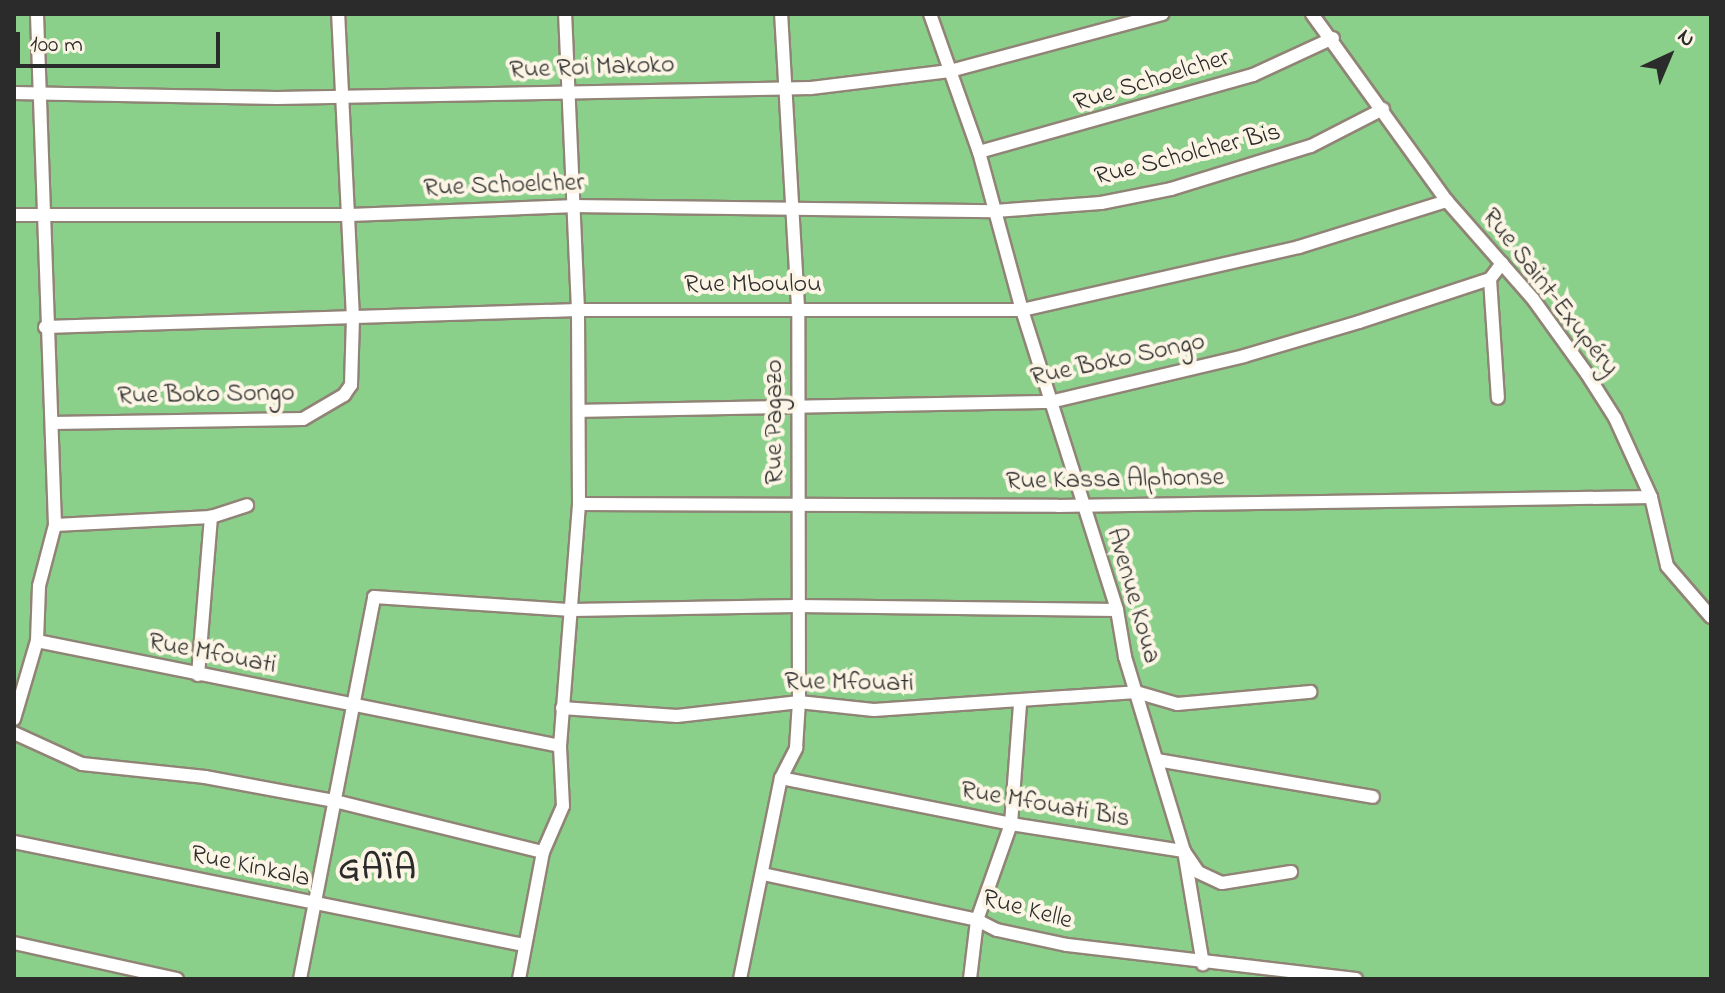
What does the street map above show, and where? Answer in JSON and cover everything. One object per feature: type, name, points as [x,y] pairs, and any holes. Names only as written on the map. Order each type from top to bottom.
[{"type":"street","points":[[14,719],[37,641],[39,586],[55,525],[45,327],[37,14]]},
{"type":"street","points":[[338,14],[339,96],[350,215],[353,318]]},
{"type":"street","points":[[519,979],[543,852],[563,806],[560,743],[579,504],[578,310],[570,206],[571,93],[565,14]]},
{"type":"street","name":"Rue Pagazo","points":[[740,979],[781,778],[796,748],[799,702],[798,307],[781,14]]},
{"type":"street","name":"Avenue Koua","points":[[930,14],[979,152],[1022,310],[1117,610],[1136,692],[1184,851],[1203,964]]},
{"type":"street","name":"Rue Roi Makoko","points":[[14,93],[339,96],[785,90],[950,71],[1163,14]]},
{"type":"street","name":"Rue Saint-Exupéry","points":[[1312,14],[1333,38],[1447,201],[1502,263],[1615,418],[1651,497],[1667,566],[1711,617]]},
{"type":"street","name":"Rue Schoelcher","points":[[979,152],[1253,75],[1333,38]]},
{"type":"street","name":"Rue Scholcher Bis","points":[[995,211],[1101,203],[1171,189],[1311,146],[1383,109]]},
{"type":"street","name":"Rue Mboulou","points":[[45,327],[578,310],[798,307],[1022,310],[1299,247],[1447,201]]},
{"type":"street","name":"Rue Schoelcher","points":[[14,215],[350,215],[570,206],[995,211]]},
{"type":"street","points":[[1498,398],[1490,279],[1502,263]]},
{"type":"street","name":"Rue Boko Songo","points":[[579,411],[1050,402],[1244,356],[1490,279]]},
{"type":"street","name":"Rue Boko Songo","points":[[52,423],[303,419],[334,403],[351,385],[353,318]]},
{"type":"street","name":"Rue Kassa Alphonse","points":[[579,504],[1083,506],[1651,497]]},
{"type":"street","points":[[55,525],[211,517],[247,505]]},
{"type":"street","points":[[198,675],[211,517]]},
{"type":"street","points":[[300,979],[374,597],[572,610],[797,606],[1117,610]]},
{"type":"street","name":"Rue Mfouati","points":[[37,641],[198,675],[355,701],[560,743]]},
{"type":"street","points":[[1136,692],[1177,704],[1310,692]]},
{"type":"street","name":"Rue Mfouati","points":[[562,708],[677,716],[799,702],[874,710],[1020,703],[1136,692]]},
{"type":"street","points":[[970,979],[977,920],[1011,824],[1020,703]]},
{"type":"street","points":[[14,733],[82,764],[205,777],[335,801],[543,852]]},
{"type":"street","points":[[1157,760],[1373,797]]},
{"type":"street","name":"Rue Mfouati Bis","points":[[781,778],[1011,824],[1184,851]]},
{"type":"street","name":"Rue Kinkala","points":[[14,842],[524,945]]},
{"type":"street","points":[[1184,851],[1198,872],[1222,883],[1291,872]]},
{"type":"street","name":"Rue Kelle","points":[[763,874],[977,920],[997,930],[1067,945],[1283,974],[1356,979]]},
{"type":"street","points":[[14,943],[177,979]]},
{"type":"green space","points":[[14,14],[1711,14],[1711,979],[14,979]]},
{"type":"district","name":"GAÏA","points":[[378,871]]}]
